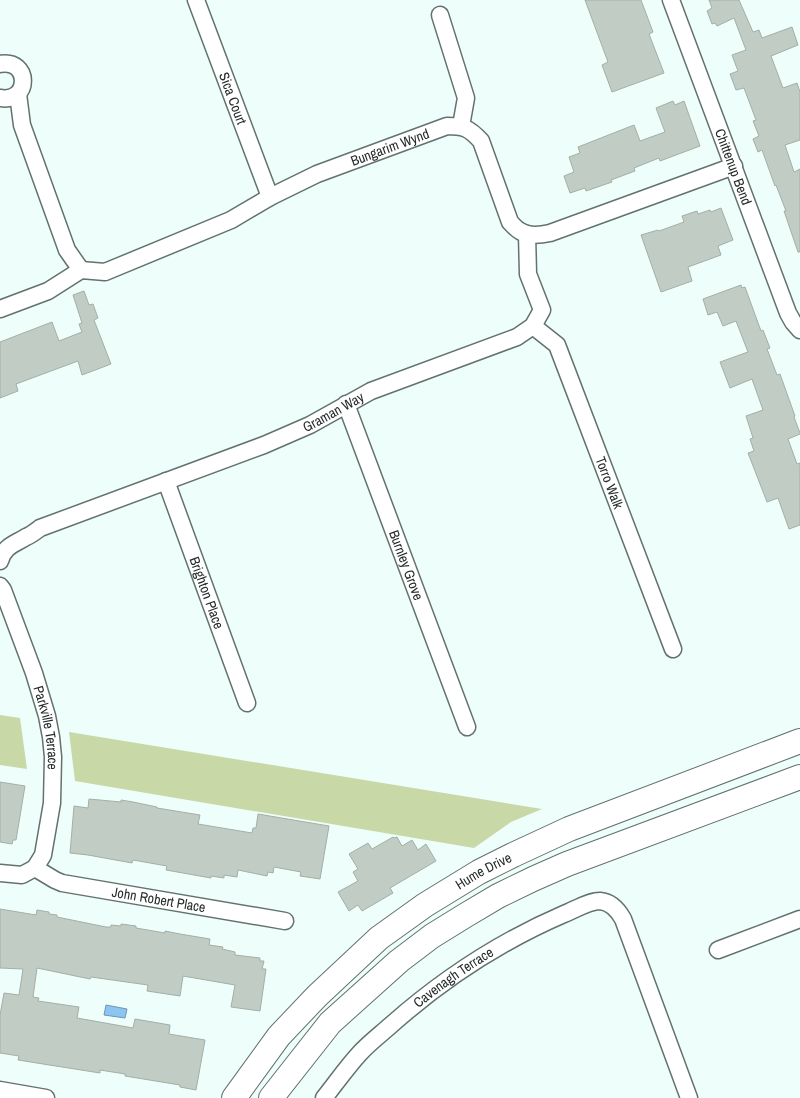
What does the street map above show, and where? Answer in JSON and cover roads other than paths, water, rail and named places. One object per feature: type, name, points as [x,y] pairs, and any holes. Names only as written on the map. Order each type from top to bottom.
[{"type":"street","name":"Sica Court","points":[[196,0],[270,197]]},
{"type":"street","name":"Chittenup Bend","points":[[671,0],[788,313],[800,330]]},
{"type":"street","points":[[440,15],[466,98],[461,126],[473,132],[481,142],[510,222],[520,231],[538,235],[550,233],[734,166]]},
{"type":"street","points":[[0,309],[48,291],[82,270],[67,250],[22,125],[7,97],[22,87],[23,76],[17,67],[2,60]]},
{"type":"street","name":"Bungarim Wynd","points":[[82,270],[105,272],[231,220],[270,197],[317,174],[447,126],[461,126]]},
{"type":"street","points":[[527,234],[528,274],[542,310],[534,326]]},
{"type":"street","name":"Graman Way","points":[[0,556],[15,542],[26,538],[40,528],[287,436],[371,391],[517,337],[534,326]]},
{"type":"street","name":"Torro Walk","points":[[534,326],[557,345],[673,649]]},
{"type":"street","name":"Burnley Grove","points":[[346,404],[467,726]]},
{"type":"street","name":"Brighton Place","points":[[166,481],[247,703]]},
{"type":"street","name":"Parkville Terrace","points":[[0,556],[1,588],[36,681],[47,716],[51,737],[53,757],[52,803],[43,855],[35,868]]},
{"type":"street","name":"Hume Drive","points":[[234,1098],[279,1036],[317,996],[378,938],[433,899],[512,855],[569,829],[800,741]]},
{"type":"street","points":[[271,1098],[330,1023],[399,961],[432,936],[466,915],[498,896],[567,864],[800,777]]},
{"type":"street","points":[[0,873],[22,875],[35,868]]},
{"type":"street","name":"John Robert Place","points":[[35,868],[62,883],[285,921]]},
{"type":"street","name":"Cavenagh Terrace","points":[[324,1098],[361,1053],[415,1005],[469,964],[524,932],[582,906],[600,901],[618,910],[628,930],[689,1098]]},
{"type":"street","points":[[718,950],[800,919]]},
{"type":"street","points":[[0,1090],[46,1098]]},
{"type":"water","points":[[106,1005],[127,1009],[125,1018],[104,1015]]}]
